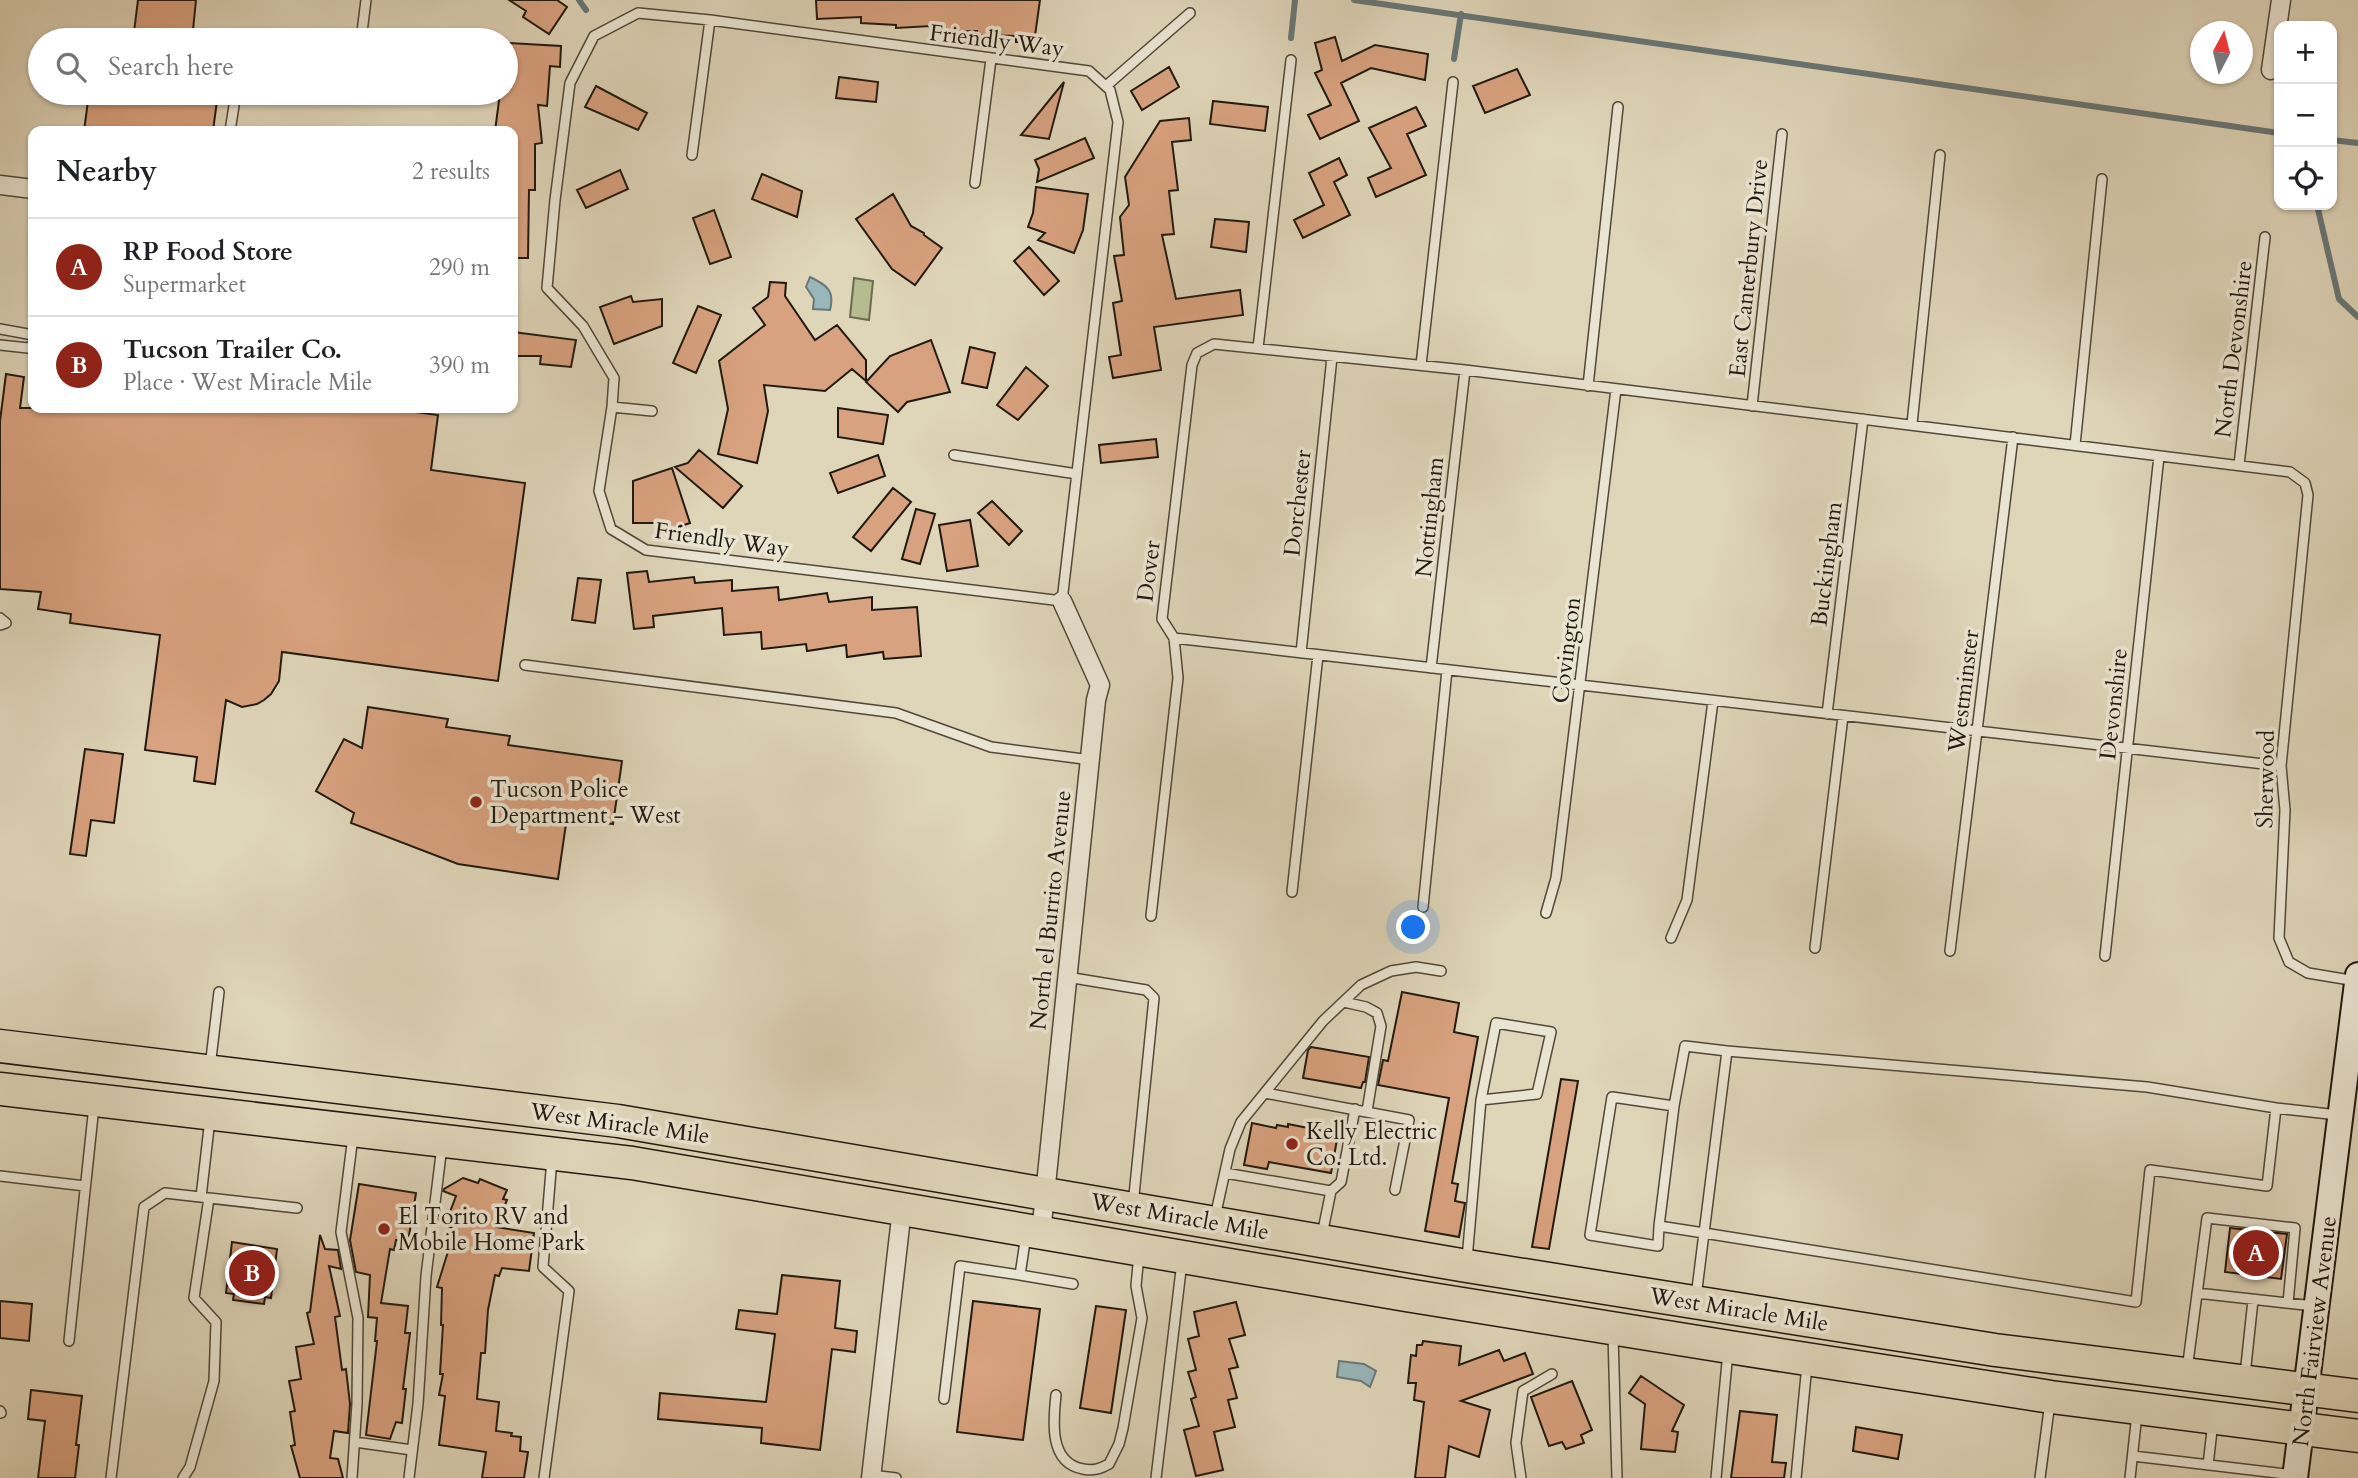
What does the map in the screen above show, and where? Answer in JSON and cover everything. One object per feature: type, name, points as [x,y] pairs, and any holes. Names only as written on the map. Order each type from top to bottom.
[{"type":"highway","name":"West Miracle Mile","points":[[0,1046],[618,1121],[1467,1266],[2017,1353],[2358,1396]]},
{"type":"highway","name":"West Miracle Mile","points":[[0,1089],[658,1167],[1613,1329],[2051,1397],[2358,1436]]},
{"type":"highway","points":[[1438,1300],[1460,1289],[1653,1318],[1679,1314],[1692,1301]]},
{"type":"street","points":[[2271,71],[2281,0]]},
{"type":"street","points":[[0,185],[28,188]]},
{"type":"street","name":"North el Burrito Avenue","points":[[1034,1231],[1046,1193],[1096,700],[1100,685],[1062,601]]},
{"type":"street","name":"North Fairview Avenue","points":[[2295,1476],[2358,978]]},
{"type":"street","points":[[871,1476],[902,1209]]},
{"type":"lane","points":[[362,28],[366,0]]},
{"type":"lane","name":"Friendly Way","points":[[1062,601],[646,550],[611,529],[599,491],[614,378],[583,326],[547,288],[570,83],[594,36],[638,13],[710,20],[1090,71],[1106,86]]},
{"type":"lane","points":[[1062,601],[1118,122],[1110,90],[1106,86],[1191,13]]},
{"type":"lane","points":[[692,155],[710,20]]},
{"type":"lane","points":[[975,183],[991,59]]},
{"type":"lane","points":[[1291,61],[1258,348],[1465,370],[2239,465]]},
{"type":"lane","points":[[1421,365],[1453,82]]},
{"type":"lane","points":[[231,126],[234,105]]},
{"type":"lane","points":[[1588,386],[1618,107]]},
{"type":"lane","name":"East Canterbury Drive","points":[[1752,406],[1782,134]]},
{"type":"lane","points":[[1912,424],[1940,155]]},
{"type":"lane","points":[[2075,445],[2102,179]]},
{"type":"lane","name":"North Devonshire","points":[[2239,465],[2265,237]]},
{"type":"lane","points":[[0,329],[28,334]]},
{"type":"lane","name":"Dover","points":[[1151,916],[1178,678],[1174,638],[1162,619],[1192,365],[1197,353],[1214,344],[1258,348]]},
{"type":"lane","points":[[0,345],[28,348]]},
{"type":"lane","name":"Dorchester","points":[[1300,653],[1332,357]]},
{"type":"lane","name":"Nottingham","points":[[1431,668],[1465,370]]},
{"type":"lane","name":"Covington","points":[[1546,913],[1556,878],[1582,685],[1616,389]]},
{"type":"lane","points":[[612,407],[652,411]]},
{"type":"lane","name":"Buckingham","points":[[1827,714],[1863,419]]},
{"type":"lane","name":"Westminster","points":[[1950,951],[2013,437]]},
{"type":"lane","points":[[954,456],[1077,474]]},
{"type":"lane","name":"Devonshire","points":[[2105,956],[2159,456]]},
{"type":"lane","name":"Sherwood","points":[[2239,465],[2290,472],[2305,483],[2308,495],[2281,766],[2285,810],[2280,938],[2289,962],[2308,973],[2358,978]]},
{"type":"lane","points":[[0,618],[6,623],[0,625]]},
{"type":"lane","points":[[1174,638],[2281,766]]},
{"type":"lane","points":[[1292,892],[1318,655]]},
{"type":"lane","points":[[525,665],[896,713],[991,747],[1091,760]]},
{"type":"lane","points":[[1423,907],[1447,670]]},
{"type":"lane","points":[[1671,938],[1687,900],[1713,701]]},
{"type":"lane","points":[[1815,947],[1843,716]]},
{"type":"lane","points":[[1214,1222],[1230,1149],[1241,1122],[1323,1021],[1361,985],[1391,971],[1416,967],[1441,971]]},
{"type":"lane","points":[[1068,977],[1146,990],[1154,998],[1133,1208]]},
{"type":"lane","points":[[209,1071],[219,992]]},
{"type":"lane","points":[[1343,1002],[1366,1007],[1377,1013],[1381,1026],[1367,1111]]},
{"type":"lane","points":[[1467,1266],[1482,1100],[1496,1023],[1551,1032],[1537,1094],[1482,1100]]},
{"type":"lane","points":[[1674,1106],[1612,1097],[1590,1235],[1658,1246],[1674,1106],[1685,1046],[2147,1087],[2276,1108],[2340,1115]]},
{"type":"lane","points":[[1692,1301],[1704,1233],[1727,1051]]},
{"type":"lane","points":[[1265,1093],[1409,1120],[1395,1190]]},
{"type":"lane","points":[[69,1341],[95,1101]]},
{"type":"lane","points":[[1659,1226],[2136,1302],[2150,1170],[2267,1186],[2276,1108]]},
{"type":"lane","points":[[1321,1240],[1331,1191],[1341,1182],[1355,1110]]},
{"type":"lane","points":[[183,1478],[190,1467],[214,1381],[216,1322],[194,1298],[205,1198],[210,1115]]},
{"type":"lane","points":[[352,1478],[359,1367],[358,1318],[341,1231],[354,1131]]},
{"type":"lane","points":[[409,1478],[418,1404],[426,1276],[442,1140]]},
{"type":"lane","points":[[544,1478],[569,1291],[543,1267],[553,1153]]},
{"type":"lane","points":[[1225,1173],[1331,1191]]},
{"type":"lane","points":[[0,1176],[85,1186]]},
{"type":"lane","points":[[111,1478],[144,1207],[165,1193],[297,1208]]},
{"type":"lane","points":[[2186,1375],[2207,1218],[2295,1228],[2288,1303]]},
{"type":"lane","points":[[1020,1275],[1034,1231]]},
{"type":"lane","points":[[1056,1395],[1054,1432],[1062,1456],[1078,1468],[1090,1471],[1109,1464],[1123,1428],[1142,1318],[1136,1286],[1139,1249]]},
{"type":"lane","points":[[1156,1478],[1183,1257]]},
{"type":"lane","points":[[944,1399],[960,1266],[1073,1284]]},
{"type":"lane","points":[[2197,1293],[2317,1306]]},
{"type":"lane","points":[[2244,1382],[2253,1300]]},
{"type":"lane","points":[[1613,1329],[1617,1478]]},
{"type":"lane","points":[[1716,1478],[1729,1347]]},
{"type":"lane","points":[[1796,1478],[1807,1359]]},
{"type":"lane","points":[[1521,1478],[1516,1443],[1523,1391],[1552,1374]]},
{"type":"lane","points":[[2040,1478],[2051,1397]]},
{"type":"lane","points":[[2130,1478],[2137,1408]]},
{"type":"lane","points":[[2208,1465],[2213,1417]]},
{"type":"lane","points":[[355,1442],[412,1450]]},
{"type":"lane","points":[[2133,1456],[2295,1476]]},
{"type":"lane","points":[[871,1476],[896,1478]]},
{"type":"green space","points":[[854,278],[873,281],[869,320],[850,317]]},
{"type":"water","points":[[810,277],[828,289],[831,298],[830,310],[813,309],[814,299],[806,287]]},
{"type":"water","points":[[1339,1361],[1364,1364],[1376,1371],[1370,1387],[1361,1381],[1337,1377]]},
{"type":"building","points":[[138,0],[196,0],[193,28],[134,28]]},
{"type":"building","points":[[509,0],[557,0],[567,7],[549,34],[523,17],[526,11]]},
{"type":"building","points":[[816,0],[1040,0],[1034,43],[1016,42],[1016,36],[977,35],[977,31],[931,32],[931,26],[896,28],[896,25],[861,23],[861,17],[817,19]]},
{"type":"building","points":[[1335,37],[1342,61],[1375,45],[1428,54],[1425,80],[1371,68],[1341,83],[1359,121],[1320,139],[1308,115],[1331,105],[1315,73],[1322,70],[1315,43]]},
{"type":"building","points":[[518,44],[561,46],[560,67],[550,66],[547,106],[538,105],[542,143],[535,144],[535,190],[529,190],[528,258],[518,258],[518,126],[496,126],[498,105],[518,105]]},
{"type":"building","points":[[1169,67],[1179,87],[1142,110],[1131,91]]},
{"type":"building","points":[[1517,69],[1530,95],[1485,113],[1473,86]]},
{"type":"building","points":[[839,77],[878,82],[876,102],[836,98]]},
{"type":"building","points":[[1064,82],[1049,139],[1021,135]]},
{"type":"building","points":[[596,86],[647,113],[638,130],[585,107]]},
{"type":"building","points":[[1213,101],[1268,107],[1265,131],[1210,124]]},
{"type":"building","points":[[87,105],[216,105],[214,126],[85,126]]},
{"type":"building","points":[[1416,107],[1426,126],[1407,134],[1426,175],[1376,197],[1368,178],[1391,168],[1369,128]]},
{"type":"building","points":[[1189,118],[1191,140],[1172,142],[1178,190],[1169,191],[1174,234],[1162,235],[1176,299],[1240,290],[1243,315],[1154,327],[1161,370],[1113,378],[1109,357],[1121,355],[1113,303],[1122,301],[1114,256],[1124,255],[1120,217],[1129,205],[1125,177],[1160,121]]},
{"type":"building","points":[[1085,138],[1094,158],[1037,182],[1039,169],[1035,160]]},
{"type":"building","points":[[1339,158],[1347,175],[1334,182],[1350,215],[1303,238],[1294,220],[1324,205],[1309,173]]},
{"type":"building","points":[[620,170],[628,189],[586,208],[577,190]]},
{"type":"building","points":[[762,174],[802,191],[797,217],[752,199]]},
{"type":"building","points":[[1036,187],[1088,194],[1083,230],[1074,253],[1038,240],[1045,233],[1028,227],[1033,213]]},
{"type":"building","points":[[893,194],[911,226],[942,248],[915,285],[892,269],[856,219]]},
{"type":"building","points":[[714,210],[731,257],[710,264],[693,218]]},
{"type":"building","points":[[1215,219],[1249,222],[1246,252],[1211,247]]},
{"type":"building","points":[[1029,247],[1059,281],[1044,295],[1014,261]]},
{"type":"building","points":[[770,282],[786,283],[785,296],[815,340],[837,325],[866,360],[866,381],[852,369],[825,391],[764,385],[768,411],[757,463],[718,454],[728,409],[719,361],[765,325],[753,308],[768,297]]},
{"type":"building","points":[[631,296],[633,302],[662,299],[662,326],[614,344],[600,307]]},
{"type":"building","points":[[698,306],[721,315],[696,373],[673,363]]},
{"type":"building","points":[[518,333],[576,340],[571,367],[540,364],[541,356],[518,356]]},
{"type":"building","points":[[931,340],[950,392],[907,402],[898,412],[866,382],[890,356]]},
{"type":"building","points":[[970,347],[995,353],[987,388],[962,383]]},
{"type":"building","points":[[1026,367],[1048,386],[1018,420],[997,405]]},
{"type":"building","points":[[6,374],[24,377],[20,408],[28,408],[28,413],[438,415],[431,470],[525,483],[498,681],[282,652],[279,681],[264,700],[242,707],[226,700],[215,784],[194,781],[197,757],[145,750],[160,635],[70,623],[71,614],[38,609],[41,592],[0,589],[0,421]]},
{"type":"building","points":[[838,408],[888,415],[883,444],[838,437]]},
{"type":"building","points":[[1156,439],[1158,457],[1101,463],[1099,445]]},
{"type":"building","points":[[699,450],[742,486],[723,508],[675,467],[688,463]]},
{"type":"building","points":[[878,455],[885,476],[838,493],[830,473]]},
{"type":"building","points":[[672,468],[690,523],[669,530],[667,523],[633,523],[633,481]]},
{"type":"building","points":[[893,488],[911,502],[871,551],[853,537]]},
{"type":"building","points":[[992,501],[1022,531],[1009,545],[978,513]]},
{"type":"building","points":[[916,509],[935,514],[920,564],[902,559]]},
{"type":"building","points":[[970,520],[978,566],[947,571],[939,525]]},
{"type":"building","points":[[647,571],[649,582],[694,577],[695,583],[732,580],[732,591],[778,587],[779,600],[827,593],[829,602],[872,597],[872,610],[917,607],[921,656],[884,659],[883,652],[847,657],[846,645],[807,651],[806,644],[762,649],[761,632],[724,635],[722,608],[653,616],[654,627],[634,629],[627,573]]},
{"type":"building","points":[[578,578],[601,580],[595,623],[572,620]]},
{"type":"building","name":"Tucson Police Department - West","points":[[368,707],[448,719],[446,727],[510,736],[508,745],[622,761],[613,824],[567,817],[558,879],[458,864],[351,823],[354,813],[316,791],[344,739],[362,748]]},
{"type":"building","points":[[85,749],[123,754],[114,823],[91,820],[86,856],[70,854]]},
{"type":"building","points":[[1402,992],[1459,1003],[1454,1032],[1478,1037],[1452,1183],[1458,1184],[1455,1201],[1465,1203],[1459,1237],[1425,1231],[1449,1098],[1378,1085],[1383,1060],[1388,1061]]},
{"type":"building","points":[[1311,1047],[1369,1057],[1365,1082],[1361,1088],[1303,1078],[1308,1050]]},
{"type":"building","points":[[1561,1079],[1578,1081],[1549,1249],[1532,1247]]},
{"type":"building","name":"Kelly Electric Co. Ltd.","points":[[1252,1123],[1276,1128],[1277,1125],[1288,1127],[1288,1124],[1338,1134],[1331,1173],[1269,1162],[1267,1169],[1244,1165]]},
{"type":"building","points":[[463,1178],[478,1183],[480,1179],[507,1190],[503,1199],[507,1200],[496,1227],[534,1233],[529,1271],[502,1268],[499,1276],[495,1275],[488,1310],[485,1353],[481,1353],[477,1399],[499,1402],[496,1431],[521,1437],[520,1451],[528,1452],[524,1478],[482,1478],[486,1452],[439,1445],[445,1396],[439,1395],[443,1374],[440,1374],[443,1325],[442,1288],[437,1287],[455,1229],[445,1225],[456,1196],[443,1191]]},
{"type":"building","points":[[359,1184],[416,1193],[408,1242],[396,1240],[394,1250],[390,1249],[381,1303],[408,1306],[405,1333],[410,1333],[402,1423],[396,1422],[390,1439],[366,1435],[377,1341],[377,1318],[368,1317],[370,1275],[356,1272],[350,1240]]},
{"type":"building","points":[[2230,1228],[2287,1234],[2281,1279],[2225,1272]]},
{"type":"building","points":[[320,1235],[325,1249],[338,1250],[341,1269],[329,1266],[340,1316],[335,1317],[342,1370],[346,1369],[350,1404],[348,1433],[334,1431],[330,1458],[338,1459],[343,1478],[300,1478],[291,1446],[295,1445],[290,1412],[295,1411],[289,1381],[301,1379],[296,1347],[314,1344],[307,1313],[310,1312]]},
{"type":"building","points":[[232,1242],[277,1249],[271,1298],[265,1297],[264,1304],[233,1300],[234,1294],[226,1293]]},
{"type":"building","points":[[782,1275],[840,1281],[835,1328],[857,1331],[855,1352],[832,1349],[820,1450],[761,1443],[762,1428],[658,1419],[660,1393],[766,1402],[775,1334],[736,1329],[739,1310],[777,1314]]},
{"type":"building","points":[[0,1301],[32,1304],[29,1341],[0,1338]]},
{"type":"building","points":[[973,1301],[1040,1309],[1023,1440],[957,1432]]},
{"type":"building","points":[[1236,1302],[1245,1335],[1229,1339],[1238,1367],[1229,1369],[1237,1398],[1228,1400],[1235,1427],[1214,1432],[1223,1470],[1196,1476],[1184,1430],[1199,1426],[1191,1399],[1196,1397],[1188,1372],[1196,1370],[1188,1339],[1199,1336],[1194,1312]]},
{"type":"building","points":[[1096,1306],[1126,1310],[1111,1413],[1080,1408]]},
{"type":"building","points":[[1423,1341],[1461,1346],[1459,1365],[1499,1350],[1504,1361],[1525,1353],[1533,1374],[1461,1401],[1490,1410],[1479,1457],[1449,1446],[1445,1478],[1415,1478],[1424,1402],[1414,1400],[1416,1383],[1408,1383],[1411,1355],[1416,1356],[1417,1345],[1422,1345]]},
{"type":"building","points":[[1641,1376],[1684,1405],[1672,1431],[1678,1432],[1675,1452],[1641,1449],[1645,1404],[1629,1393]]},
{"type":"building","points":[[1572,1381],[1592,1430],[1581,1435],[1584,1443],[1566,1449],[1562,1442],[1549,1446],[1531,1397]]},
{"type":"building","points":[[31,1390],[82,1396],[75,1478],[38,1478],[45,1421],[28,1419]]},
{"type":"building","points":[[1740,1411],[1777,1415],[1772,1462],[1786,1463],[1784,1478],[1731,1478]]},
{"type":"building","points":[[1856,1427],[1902,1435],[1898,1459],[1853,1451]]},
{"type":"waterway","points":[[579,0],[586,10]]},
{"type":"waterway","points":[[1291,38],[1295,0]]},
{"type":"waterway","points":[[1354,0],[2274,132]]},
{"type":"waterway","points":[[1454,59],[1461,14]]},
{"type":"waterway","points":[[2337,141],[2358,143]]},
{"type":"waterway","points":[[2318,210],[2339,299],[2358,317]]},
{"type":"place","name":"Tucson Police Department - West","points":[[476,802]]},
{"type":"place","name":"Kelly Electric Co. Ltd.","points":[[1292,1144]]},
{"type":"place","name":"El Torito RV and Mobile Home Park","points":[[384,1229]]},
{"type":"place","name":"RP Food Store","points":[[2256,1253]]},
{"type":"place","name":"Tucson Trailer Co.","points":[[252,1273]]}]
